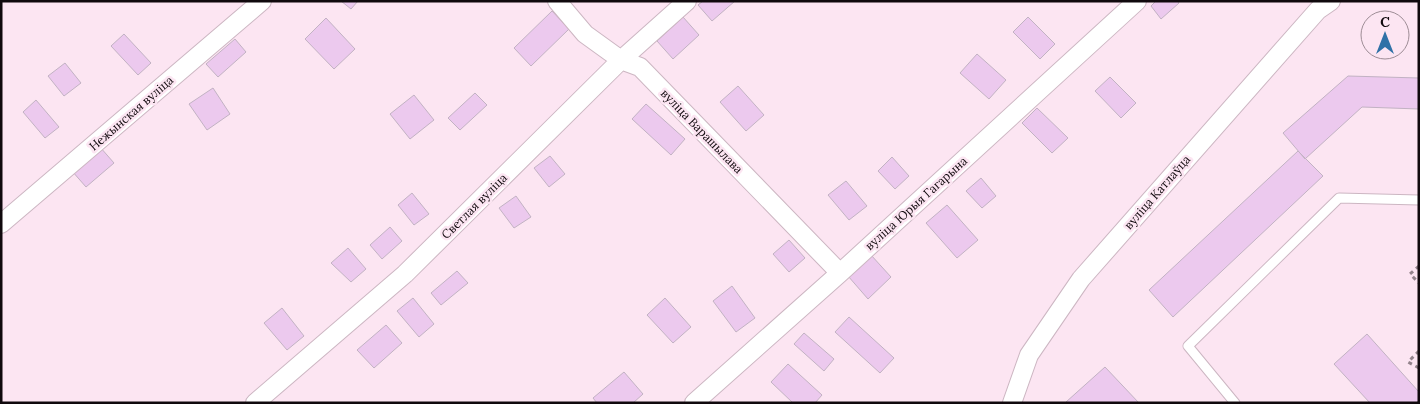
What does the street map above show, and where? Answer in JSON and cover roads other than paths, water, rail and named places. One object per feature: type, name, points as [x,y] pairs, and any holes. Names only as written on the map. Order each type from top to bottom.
[{"type":"street","name":"Нежынская вуліца","points":[[1,224],[262,1]]},
{"type":"street","name":"вуліца Варашылава","points":[[557,1],[585,34],[621,60],[640,67],[840,273]]},
{"type":"street","name":"Светлая вуліца","points":[[255,403],[406,274],[621,60],[687,1]]},
{"type":"street","name":"вуліца Юрыя Гагарына","points":[[694,403],[840,273],[1137,1]]},
{"type":"street","name":"вуліца Катлаўца","points":[[1012,403],[1029,355],[1081,279],[1318,10],[1330,1]]},
{"type":"lane","points":[[1235,403],[1188,346],[1339,198],[1419,200]]}]
